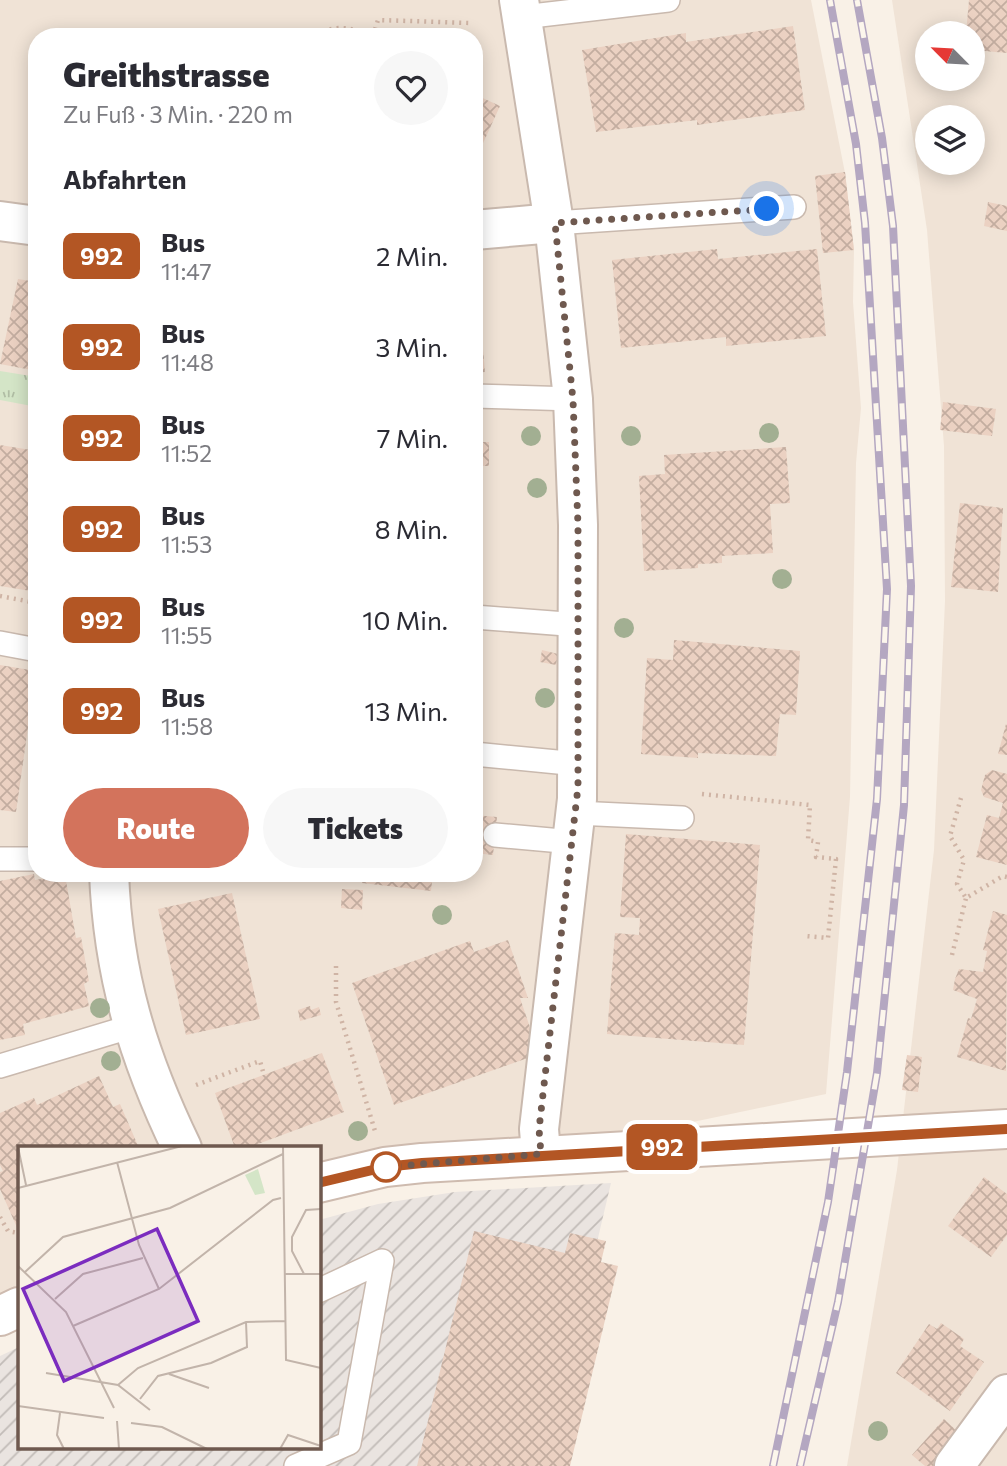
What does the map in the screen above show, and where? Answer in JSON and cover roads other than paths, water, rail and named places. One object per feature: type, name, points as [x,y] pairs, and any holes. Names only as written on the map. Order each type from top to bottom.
[{"type":"street","points":[[521,8],[555,223],[573,400],[579,625],[575,827],[539,1129],[541,1154]]},
{"type":"street","points":[[0,221],[28,225]]},
{"type":"street","points":[[483,229],[555,223]]},
{"type":"street","points":[[109,882],[111,920],[133,1026],[159,1099],[182,1146]]},
{"type":"street","points":[[320,1183],[385,1167],[541,1154],[1007,1129]]},
{"type":"street","points":[[0,1316],[18,1307]]},
{"type":"street","points":[[954,1466],[1007,1394]]},
{"type":"lane","points":[[521,8],[668,0]]},
{"type":"lane","points":[[555,223],[794,208]]},
{"type":"lane","points":[[483,396],[573,400]]},
{"type":"lane","points":[[483,618],[579,625]]},
{"type":"lane","points":[[0,643],[28,648]]},
{"type":"lane","points":[[483,755],[578,764]]},
{"type":"lane","points":[[495,835],[682,818]]},
{"type":"lane","points":[[0,859],[28,859]]},
{"type":"lane","points":[[0,1066],[133,1026]]},
{"type":"lane","points":[[296,1466],[349,1443],[382,1261],[320,1290]]},
{"type":"railway","points":[[773,1466],[828,1202],[847,1072],[877,799],[887,589],[865,223],[856,144],[830,0]]},
{"type":"railway","points":[[800,1466],[838,1302],[877,1073],[904,805],[911,586],[893,226],[882,138],[857,0]]}]
